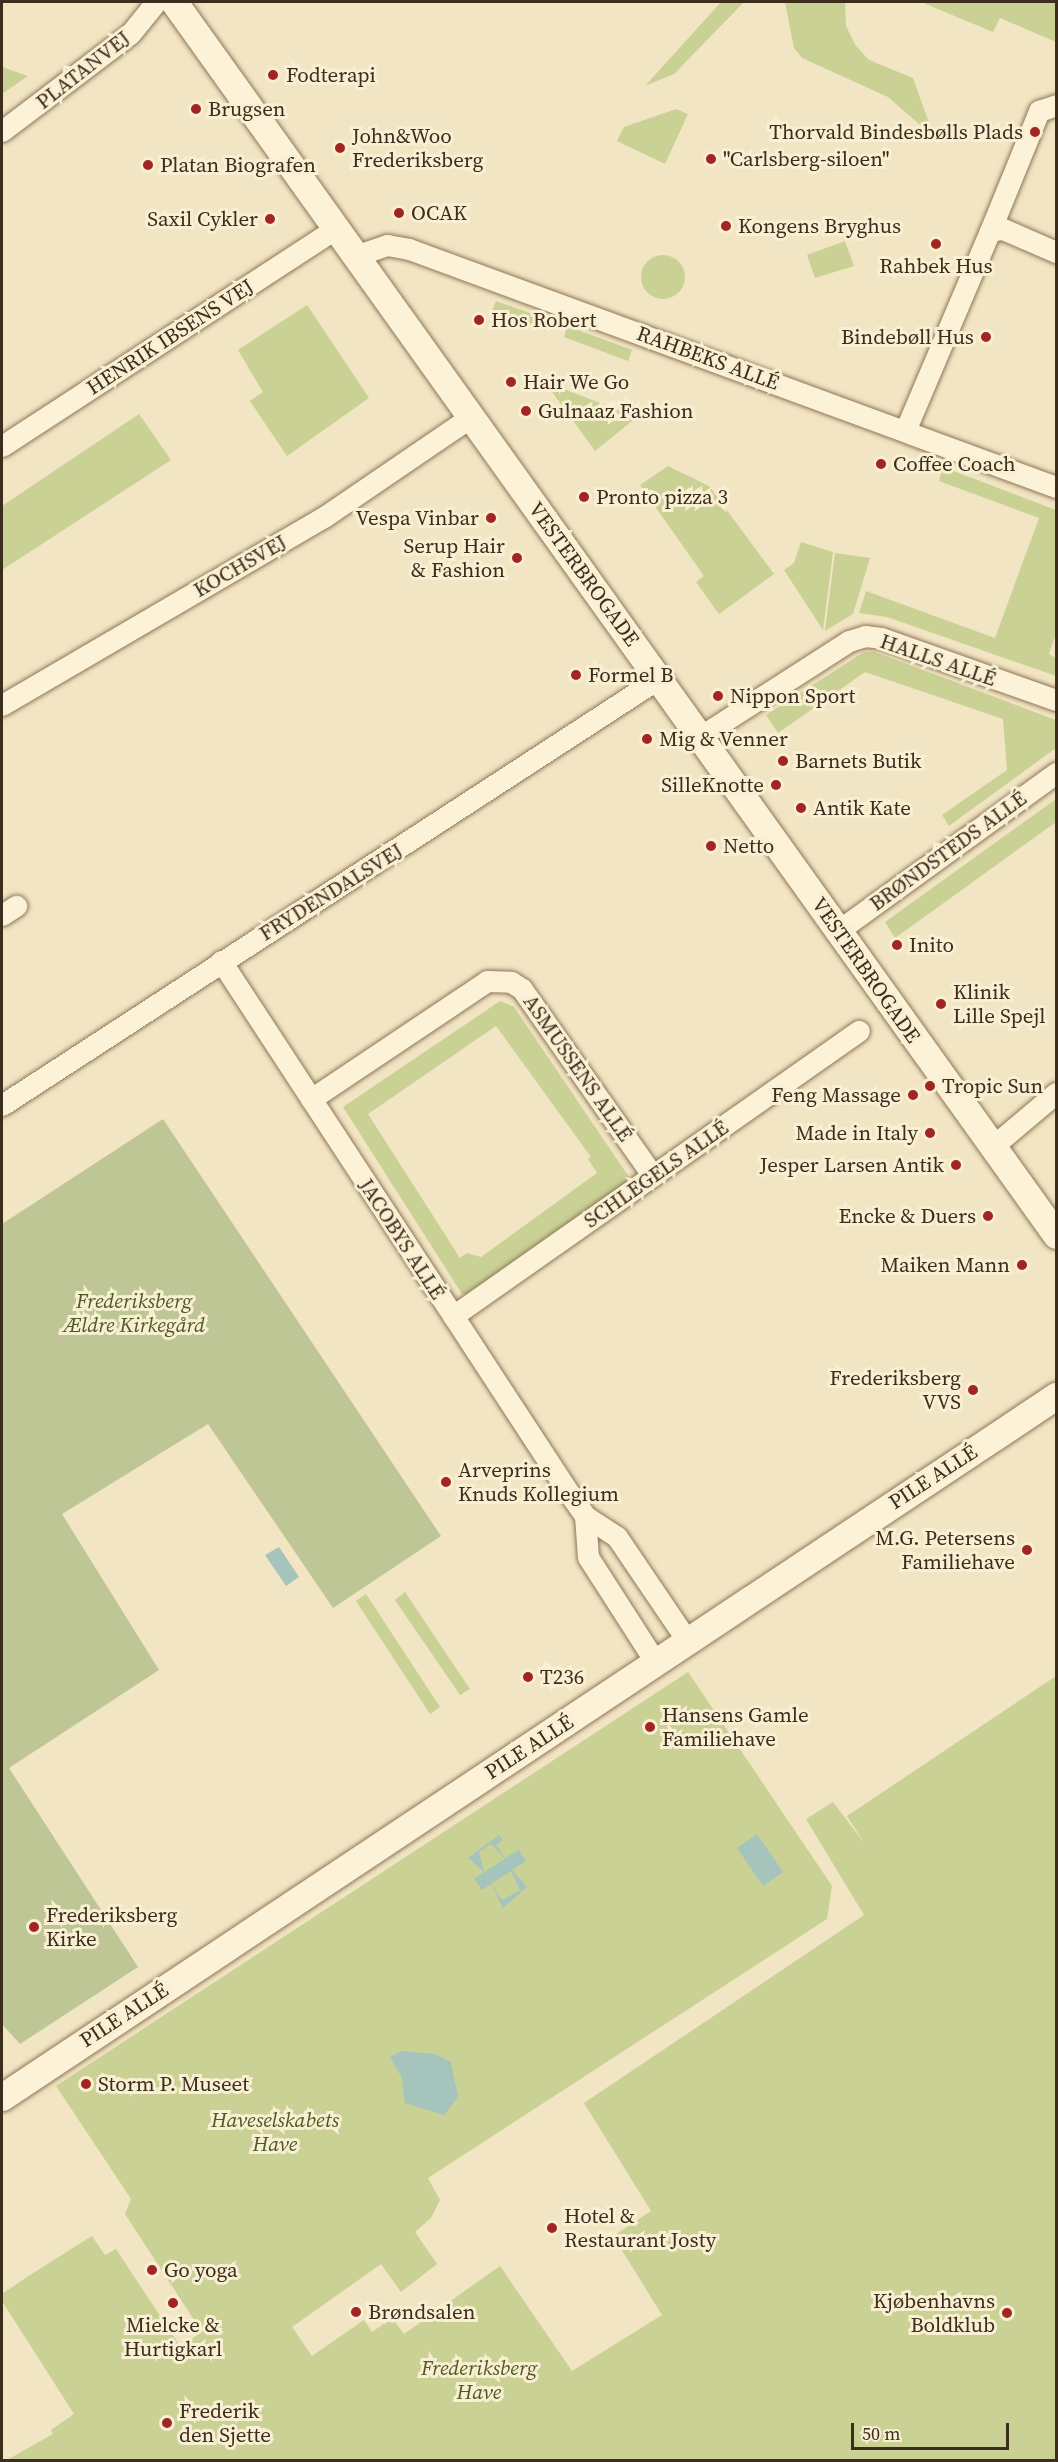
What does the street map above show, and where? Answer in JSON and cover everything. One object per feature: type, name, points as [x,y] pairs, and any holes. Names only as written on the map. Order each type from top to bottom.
[{"type":"street","name":"PLATANVEJ","points":[[2,131],[130,34],[156,2]]},
{"type":"street","name":"VESTERBROGADE","points":[[174,2],[338,227],[1056,1235]]},
{"type":"street","points":[[905,432],[1039,111],[1056,105]]},
{"type":"street","name":"HENRIK IBSENS VEJ","points":[[2,446],[338,227]]},
{"type":"street","points":[[990,231],[1004,229],[1056,252]]},
{"type":"street","name":"RAHBEKS ALLÉ","points":[[358,255],[387,245],[409,249],[1056,487]]},
{"type":"street","name":"KOCHSVEJ","points":[[2,705],[324,517],[472,416]]},
{"type":"street","name":"HALLS ALLÉ","points":[[701,736],[849,641],[865,636],[881,638],[1056,700]]},
{"type":"street","name":"FRYDENDALSVEJ","points":[[2,1105],[659,678]]},
{"type":"street","name":"BRØNDSTEDS ALLÉ","points":[[839,930],[1056,773]]},
{"type":"street","name":"JACOBYS ALLÉ","points":[[221,961],[585,1515],[617,1537],[688,1642]]},
{"type":"street","name":"ASMUSSENS ALLÉ","points":[[311,1099],[487,981],[511,982],[522,989],[653,1176]]},
{"type":"street","name":"SCHLEGELS ALLÉ","points":[[453,1316],[859,1031]]},
{"type":"street","points":[[992,1148],[1056,1093]]},
{"type":"street","name":"PILE ALLÉ","points":[[2,2097],[1056,1396]]},
{"type":"street","name":"JACOBYS ALLÉ","points":[[585,1515],[588,1557],[656,1663]]},
{"type":"green space","points":[[721,2],[744,2],[674,74],[645,86]]},
{"type":"green space","points":[[785,2],[845,2],[846,26],[856,46],[869,60],[913,78],[934,137],[888,97],[802,58],[794,48]]},
{"type":"green space","points":[[921,2],[1056,2],[1056,42],[1000,18],[993,32]]},
{"type":"green space","points":[[2,67],[28,76],[2,94]]},
{"type":"green space","points":[[676,109],[688,114],[665,164],[617,141],[624,127]]},
{"type":"green space","points":[[845,241],[854,266],[815,278],[807,255]]},
{"type":"green space","points":[[663,255],[678,262],[685,277],[678,292],[663,299],[648,292],[641,277],[648,262]]},
{"type":"green space","points":[[496,301],[552,321],[548,332],[492,311]]},
{"type":"green space","points":[[307,305],[369,398],[287,456],[250,401],[263,392],[238,350]]},
{"type":"green space","points":[[567,326],[632,350],[628,361],[564,337]]},
{"type":"green space","points":[[545,382],[637,417],[595,451]]},
{"type":"green space","points":[[139,414],[171,460],[2,570],[2,506]]},
{"type":"green space","points":[[668,466],[709,486],[774,574],[719,614],[696,582],[704,576],[640,485]]},
{"type":"green space","points":[[943,467],[1056,510],[1056,633],[1049,654],[1056,658],[1056,676],[887,617],[859,613],[866,591],[995,638],[1039,518],[939,481]]},
{"type":"green space","points":[[801,542],[833,552],[823,630],[784,570],[794,563]]},
{"type":"green space","points":[[835,553],[870,558],[853,614],[825,631]]},
{"type":"green space","points":[[864,652],[875,652],[1056,720],[1056,748],[949,826],[942,815],[1007,770],[1003,719],[865,672],[778,733],[766,715]]},
{"type":"green space","points":[[1056,799],[1056,822],[895,938],[885,922]]},
{"type":"green space","points":[[500,1001],[514,1007],[629,1177],[624,1188],[470,1294],[462,1294],[343,1107]],"holes":[[[496,1026],[591,1157],[588,1159],[597,1173],[481,1257],[467,1253],[460,1258],[368,1114]]]},
{"type":"green space","name":"Frederiksberg Ældre Kirkegård","points":[[163,1119],[441,1536],[333,1608],[208,1424],[62,1514],[159,1670],[9,1768],[138,1967],[20,2044],[2,2024],[2,1224]]},
{"type":"green space","points":[[405,1592],[470,1689],[460,1695],[395,1600]]},
{"type":"green space","points":[[366,1594],[440,1707],[430,1714],[356,1601]]},
{"type":"green space","points":[[688,1672],[832,1886],[827,1919],[428,2178],[440,2200],[431,2218],[415,2232],[437,2264],[401,2292],[381,2264],[292,2327],[312,2356],[364,2320],[372,2332],[392,2318],[404,2334],[500,2266],[572,2371],[662,2315],[613,2236],[651,2211],[584,2103],[864,1915],[806,1819],[833,1802],[865,1844],[847,1816],[1056,1676],[1056,2460],[7,2460],[53,2434],[51,2430],[74,2414],[2,2301],[2,2294],[30,2275],[92,2236],[105,2255],[116,2249],[180,2346],[202,2332],[125,2214],[131,2199],[56,2086]]},
{"type":"water","points":[[279,1547],[299,1577],[286,1586],[265,1555]]},
{"type":"water","points":[[757,1834],[783,1872],[763,1886],[737,1848]]},
{"type":"water","points":[[499,1835],[503,1840],[496,1845],[505,1858],[519,1850],[526,1861],[512,1870],[527,1887],[503,1908],[491,1884],[482,1890],[474,1879],[484,1872],[468,1858]],"holes":[[[491,1844],[505,1859],[484,1872],[479,1852]],[[511,1871],[520,1890],[502,1900],[491,1884]]]},
{"type":"water","points":[[402,2051],[435,2054],[451,2062],[458,2097],[444,2115],[405,2103],[402,2078],[390,2057]]},
{"type":"place","name":"Fodterapi","points":[[273,75]]},
{"type":"place","name":"Brugsen","points":[[196,109]]},
{"type":"place","name":"Thorvald Bindesbølls Plads","points":[[1035,132]]},
{"type":"place","name":"John&Woo Frederiksberg","points":[[340,148]]},
{"type":"place","name":"\"Carlsberg-siloen\"","points":[[711,159]]},
{"type":"place","name":"Platan Biografen","points":[[148,165]]},
{"type":"place","name":"OCAK","points":[[399,213]]},
{"type":"place","name":"Saxil Cykler","points":[[270,219]]},
{"type":"place","name":"Kongens Bryghus","points":[[726,226]]},
{"type":"place","name":"Rahbek Hus","points":[[936,244]]},
{"type":"place","name":"Hos Robert","points":[[479,320]]},
{"type":"place","name":"Bindebøll Hus","points":[[986,337]]},
{"type":"place","name":"Hair We Go","points":[[511,382]]},
{"type":"place","name":"Gulnaaz Fashion","points":[[526,411]]},
{"type":"place","name":"Coffee Coach","points":[[881,464]]},
{"type":"place","name":"Pronto pizza 3","points":[[584,497]]},
{"type":"place","name":"Vespa Vinbar","points":[[491,518]]},
{"type":"place","name":"Serup Hair & Fashion","points":[[517,558]]},
{"type":"place","name":"Formel B","points":[[576,675]]},
{"type":"place","name":"Nippon Sport","points":[[718,696]]},
{"type":"place","name":"Mig & Venner","points":[[647,739]]},
{"type":"place","name":"Barnets Butik","points":[[783,761]]},
{"type":"place","name":"SilleKnotte","points":[[776,785]]},
{"type":"place","name":"Antik Kate","points":[[801,808]]},
{"type":"place","name":"Netto","points":[[711,846]]},
{"type":"place","name":"Inito","points":[[897,945]]},
{"type":"place","name":"Klinik Lille Spejl","points":[[941,1004]]},
{"type":"place","name":"Tropic Sun","points":[[930,1086]]},
{"type":"place","name":"Feng Massage","points":[[913,1095]]},
{"type":"place","name":"Made in Italy","points":[[930,1133]]},
{"type":"place","name":"Jesper Larsen Antik","points":[[956,1165]]},
{"type":"place","name":"Encke & Duers","points":[[988,1216]]},
{"type":"place","name":"Maiken Mann","points":[[1022,1265]]},
{"type":"place","name":"Frederiksberg VVS","points":[[973,1390]]},
{"type":"place","name":"Arveprins Knuds Kollegium","points":[[446,1482]]},
{"type":"place","name":"M.G. Petersens Familiehave","points":[[1027,1550]]},
{"type":"place","name":"T236","points":[[528,1677]]},
{"type":"place","name":"Hansens Gamle Familiehave","points":[[650,1727]]},
{"type":"place","name":"Frederiksberg Kirke","points":[[34,1927]]},
{"type":"place","name":"Storm P. Museet","points":[[86,2084]]},
{"type":"place","name":"Hotel & Restaurant Josty","points":[[552,2228]]},
{"type":"place","name":"Go yoga","points":[[152,2270]]},
{"type":"place","name":"Mielcke & Hurtigkarl","points":[[173,2303]]},
{"type":"place","name":"Brøndsalen","points":[[356,2312]]},
{"type":"place","name":"Kjøbenhavns Boldklub","points":[[1007,2313]]},
{"type":"place","name":"Frederik den Sjette","points":[[167,2423]]},
{"type":"park label","name":"Haveselskabets Have","points":[[275,2132]]},
{"type":"park label","name":"Frederiksberg Have","points":[[479,2380]]}]
